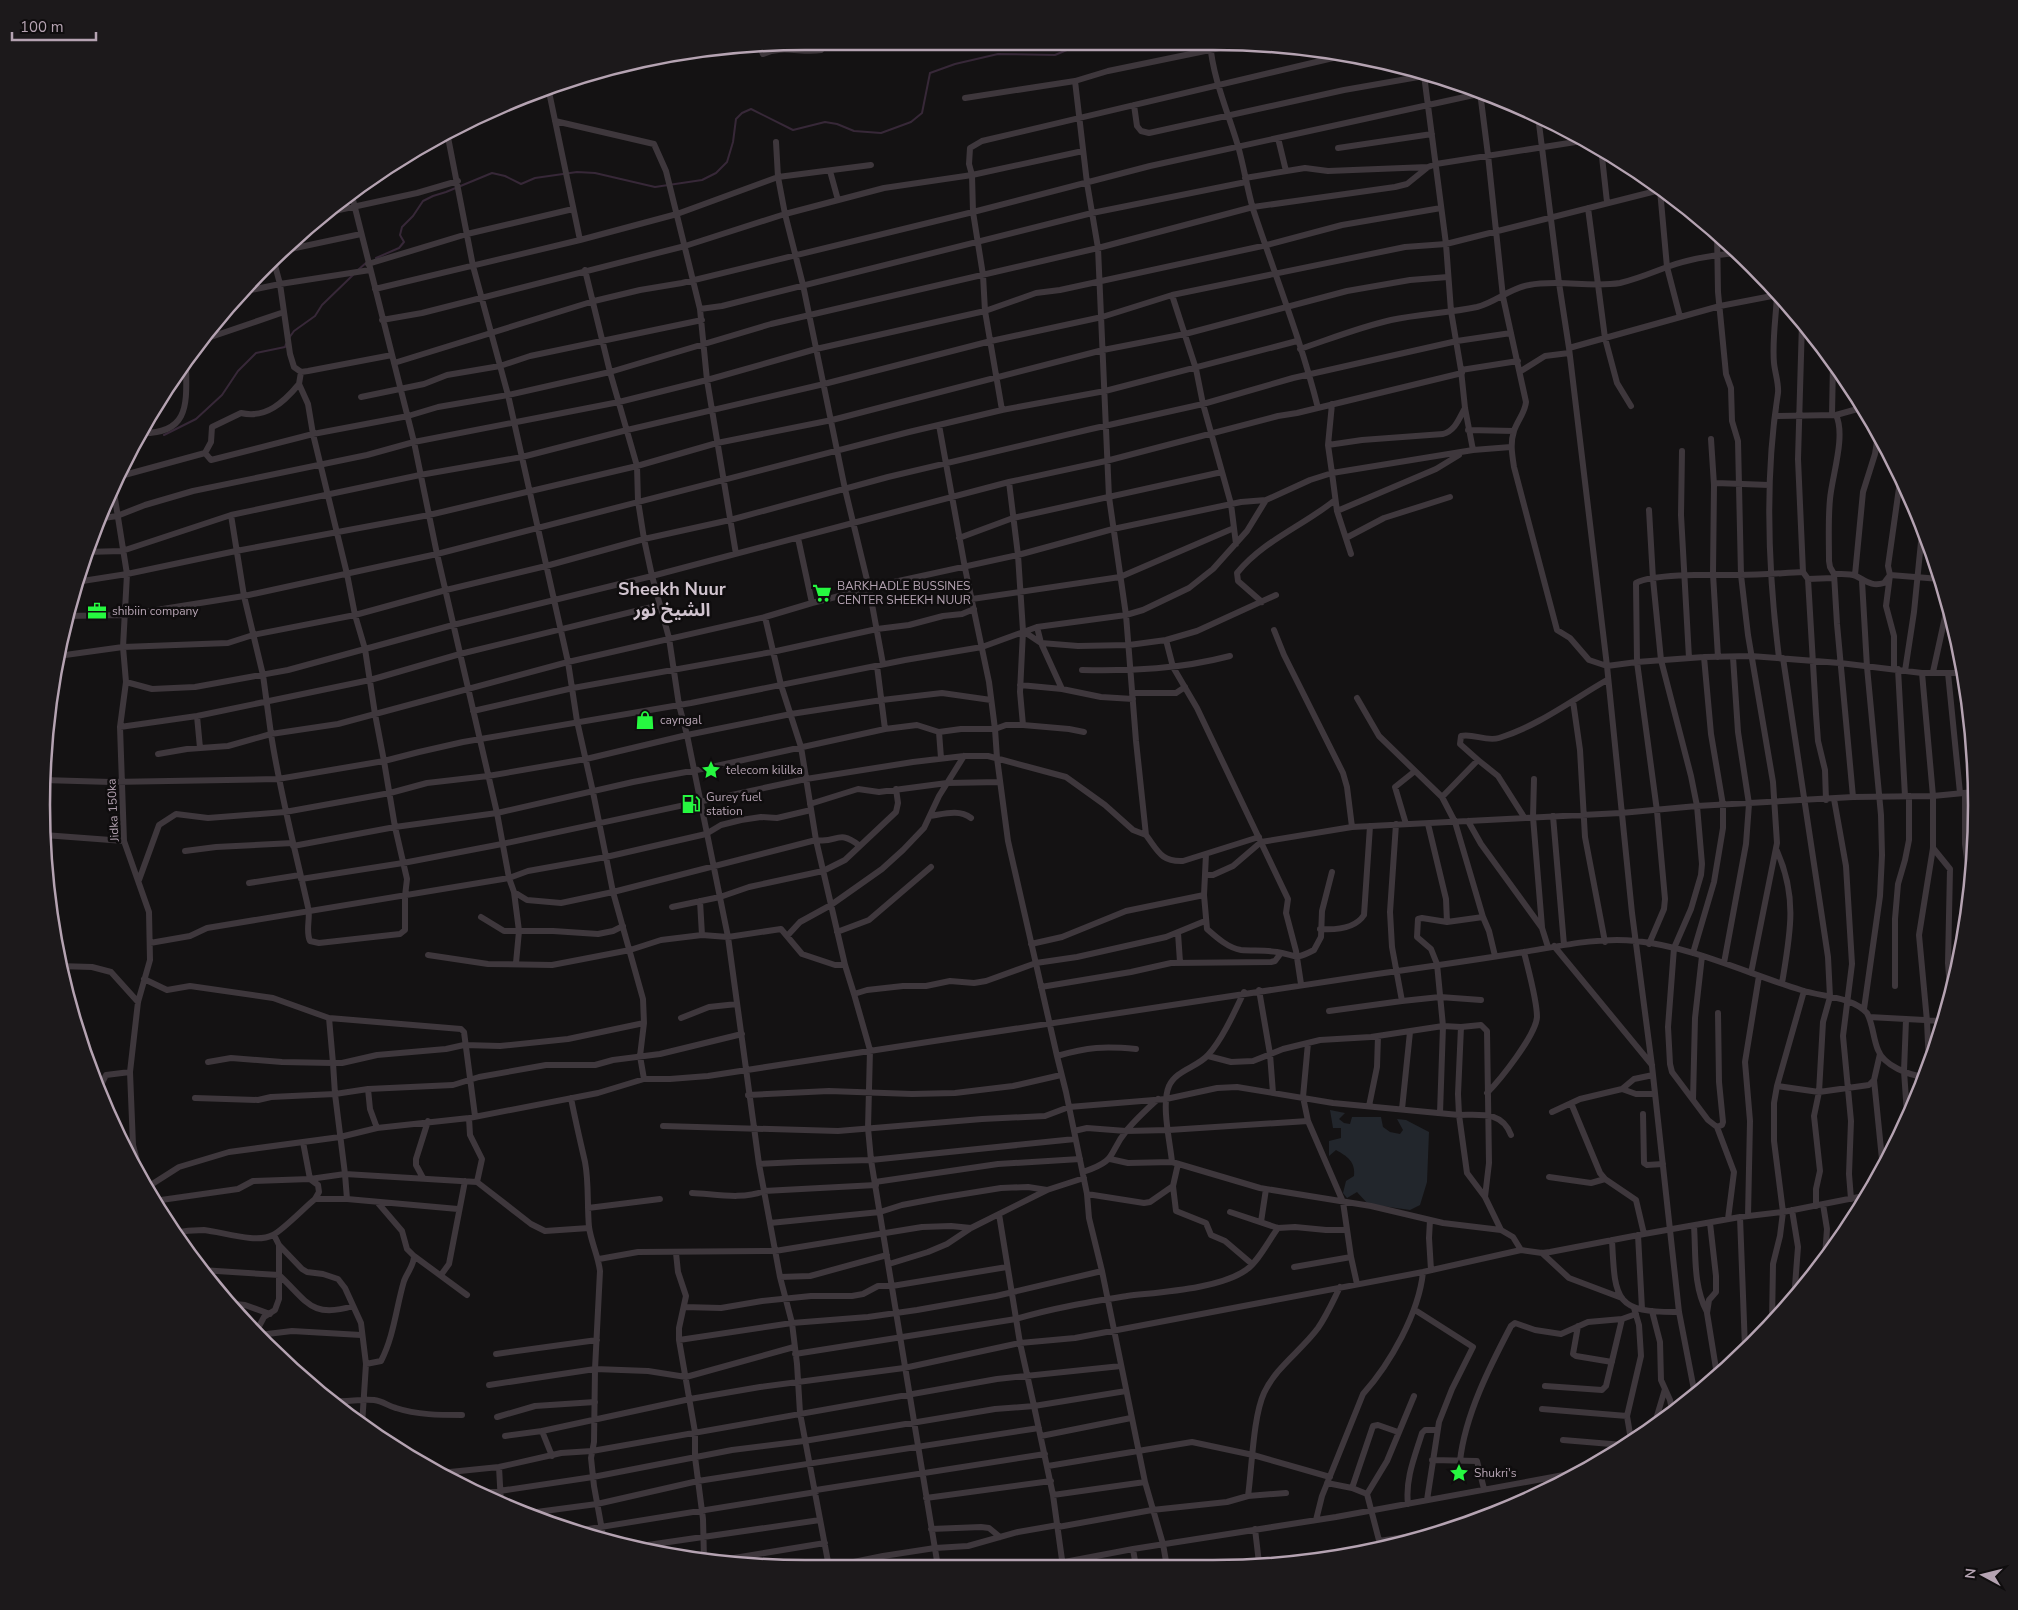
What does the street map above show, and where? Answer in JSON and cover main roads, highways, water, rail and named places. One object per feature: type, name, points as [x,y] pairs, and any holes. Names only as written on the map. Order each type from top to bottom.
[{"type":"waterway","points":[[376,258],[399,248],[404,242],[400,235],[402,227],[413,216],[423,201],[492,173],[505,176],[521,184],[535,178],[577,172],[595,173],[655,187],[702,180],[716,173],[727,162],[733,142],[736,119],[742,113],[751,109],[793,130],[825,122],[837,124],[854,131],[881,133],[911,122],[922,113],[930,73],[955,64],[998,54],[1055,55],[1067,50]]},
{"type":"waterway","points":[[358,270],[367,262]]},
{"type":"waterway","points":[[289,338],[294,331],[315,316],[322,305],[353,275]]},
{"type":"waterway","points":[[164,435],[196,419],[222,395],[238,371],[256,353],[285,347],[286,344]]},
{"type":"place","name":"BARKHADLE BUSSINES CENTER SHEEKH NUUR","points":[[822,593]]},
{"type":"place","name":"shibiin company","points":[[97,611]]},
{"type":"place","name":"cayngal","points":[[645,720]]},
{"type":"place","name":"telecom kililka","points":[[711,770]]},
{"type":"place","name":"Gurey fuel station","points":[[691,804]]},
{"type":"place","name":"Shukri's","points":[[1459,1473]]},
{"type":"district","name":"Sheekh Nuur الشيخ نور","points":[[672,599]]}]
